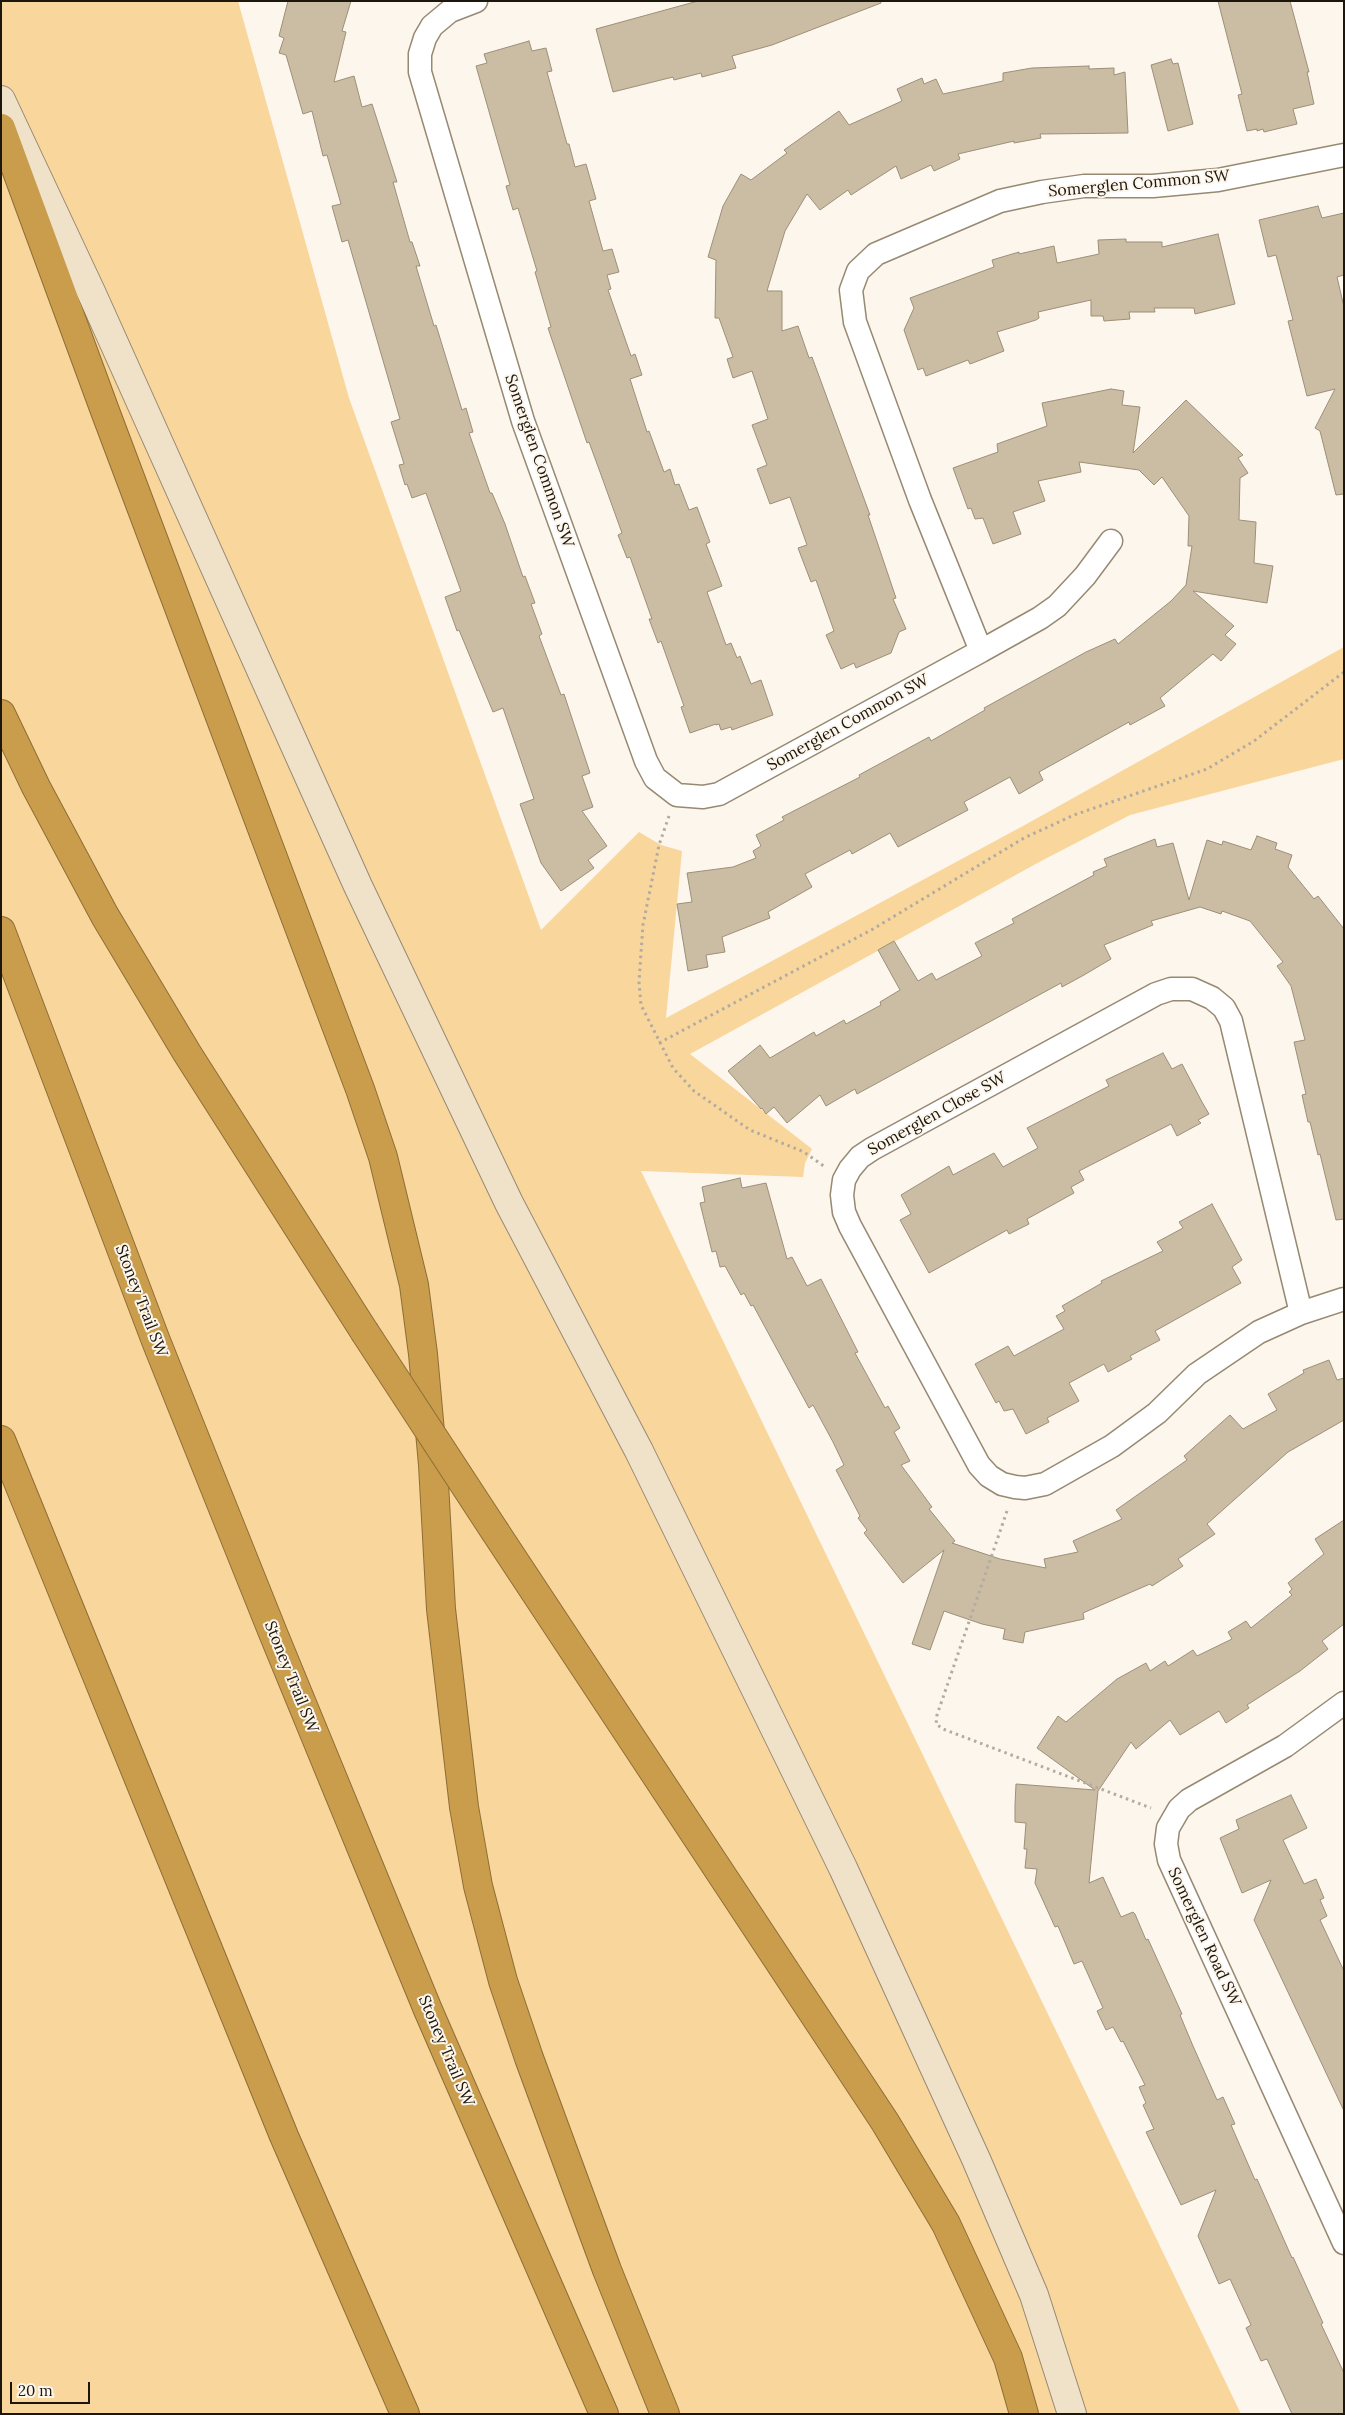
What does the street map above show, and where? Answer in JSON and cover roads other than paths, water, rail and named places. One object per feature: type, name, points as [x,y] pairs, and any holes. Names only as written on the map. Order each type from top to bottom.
[{"type":"highway","points":[[1,128],[133,486],[357,1080],[383,1157],[414,1285],[423,1354],[433,1465],[441,1609],[464,1806],[478,1886],[503,1980],[529,2058],[604,2261],[665,2414]]},
{"type":"highway","points":[[1,714],[36,787],[105,916],[187,1053],[364,1331],[885,2122],[946,2224],[1008,2358],[1024,2414]]},
{"type":"highway","name":"Stoney Trail SW","points":[[1,931],[156,1341],[273,1633],[428,2010],[604,2414]]},
{"type":"highway","points":[[1,1440],[284,2136],[405,2414]]},
{"type":"main road","points":[[1,100],[92,294],[241,630],[375,921],[509,1203],[639,1451],[844,1868],[972,2150],[1030,2286],[1072,2414]]},
{"type":"street","name":"Somerglen Common SW","points":[[476,1],[450,11],[432,26],[425,38],[420,54],[420,72],[523,421],[646,761],[655,778],[677,794],[703,797],[719,794],[980,651],[920,500],[855,322],[851,290],[858,272],[876,254],[888,247],[1000,201],[1042,192],[1084,186],[1152,186],[1218,180],[1344,155]]},
{"type":"street","points":[[980,651],[1040,618],[1057,606],[1085,576],[1110,541]]},
{"type":"street","name":"Somerglen Close SW","points":[[1192,989],[1212,998],[1224,1008],[1231,1020],[1300,1313],[1259,1332],[1230,1350],[1197,1374],[1158,1412],[1112,1446],[1045,1484],[1025,1488],[1016,1487],[996,1480],[979,1465],[850,1226],[844,1212],[842,1195],[844,1180],[860,1157],[872,1149],[1156,994],[1170,990],[1192,989]]},
{"type":"street","points":[[1300,1313],[1344,1299]]},
{"type":"street","name":"Somerglen Road SW","points":[[1344,1703],[1285,1746],[1188,1800],[1174,1817],[1168,1828],[1166,1844],[1168,1860],[1344,2243]]}]
